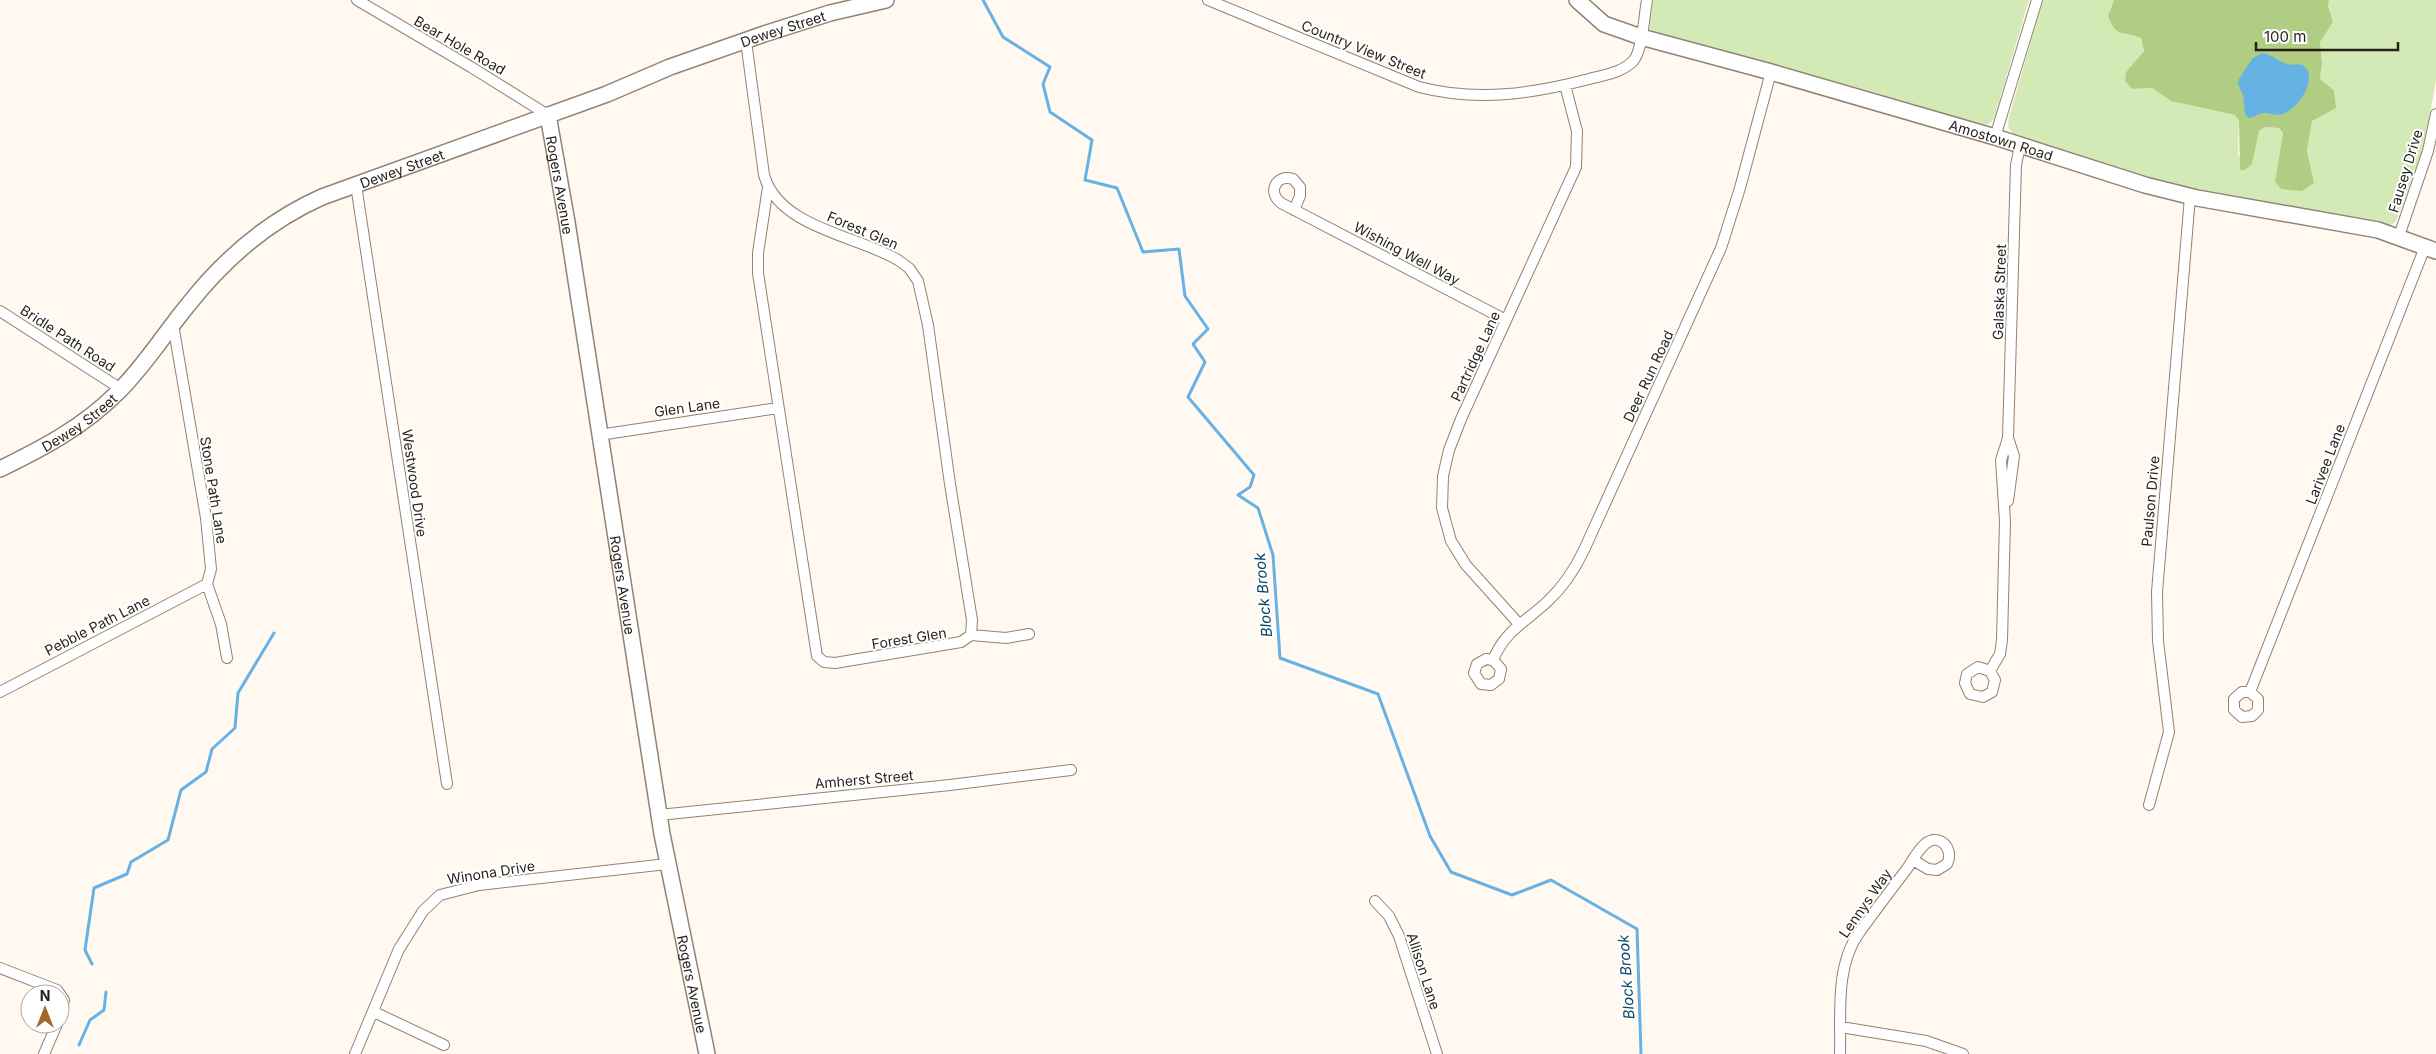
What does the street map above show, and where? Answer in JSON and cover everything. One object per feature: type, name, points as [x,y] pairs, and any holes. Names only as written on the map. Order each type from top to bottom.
[{"type":"main road","name":"Dewey Street","points":[[0,469],[64,436],[92,416],[121,389],[219,269],[251,239],[297,209],[322,196],[548,115],[670,67],[865,2],[886,0]]},
{"type":"main road","name":"Amostown Road","points":[[1577,0],[1604,24],[1641,37],[1995,137],[2190,197],[2358,225],[2399,236],[2431,249]]},
{"type":"main road","name":"Rogers Avenue","points":[[548,115],[667,864],[707,1054]]},
{"type":"street","name":"Bear Hole Road","points":[[357,0],[472,67],[548,115]]},
{"type":"street","name":"Country View Street","points":[[1208,0],[1409,84],[1429,90],[1465,95],[1498,96],[1535,92],[1565,86],[1614,72],[1627,66],[1638,54],[1647,0]]},
{"type":"street","points":[[1995,137],[2037,0]]},
{"type":"street","name":"Forest Glen","points":[[746,41],[764,174],[768,187],[776,198],[798,216],[832,232],[887,253],[909,268],[918,281],[928,325],[972,620],[971,635],[961,642],[937,648],[835,663],[826,663],[819,659],[814,642],[758,273],[758,253],[768,187]]},
{"type":"street","name":"Deer Run Road","points":[[1493,660],[1502,642],[1519,624],[1555,594],[1578,562],[1717,257],[1738,197],[1770,72]]},
{"type":"street","name":"Partridge Lane","points":[[1519,624],[1457,553],[1447,531],[1441,497],[1446,463],[1453,438],[1576,167],[1577,131],[1565,86]]},
{"type":"street","name":"Fausey Drive","points":[[2399,236],[2428,151],[2436,114]]},
{"type":"street","name":"Galaska Street","points":[[1990,671],[1998,660],[2001,648],[2005,521],[2014,461],[2008,438],[2016,174],[2020,146]]},
{"type":"street","name":"Westwood Drive","points":[[356,185],[447,784]]},
{"type":"street","name":"Paulson Drive","points":[[2149,806],[2169,732],[2159,650],[2157,592],[2190,197]]},
{"type":"street","name":"Wishing Well Way","points":[[1294,210],[1506,320]]},
{"type":"street","name":"Larivee Lane","points":[[2250,692],[2431,249]]},
{"type":"street","name":"Bridle Path Road","points":[[0,311],[121,389]]},
{"type":"street","name":"Stone Path Lane","points":[[173,324],[206,518],[211,570],[207,584],[221,624],[227,658]]},
{"type":"street","name":"Glen Lane","points":[[599,435],[778,408]]},
{"type":"street","name":"Pebble Path Lane","points":[[0,692],[207,584]]},
{"type":"street","points":[[971,635],[1006,638],[1029,634]]},
{"type":"street","name":"Amherst Street","points":[[659,815],[950,785],[1071,770]]},
{"type":"street","name":"Lennys Way","points":[[1840,1054],[1844,969],[1850,948],[1913,860]]},
{"type":"street","name":"Winona Drive","points":[[355,1054],[399,949],[423,911],[440,896],[479,885],[667,864]]},
{"type":"street","name":"Allison Lane","points":[[1376,901],[1389,916],[1399,936],[1437,1054]]},
{"type":"street","points":[[0,968],[41,984]]},
{"type":"street","points":[[374,1012],[444,1045]]},
{"type":"street","points":[[1841,1027],[1926,1041],[1963,1054]]},
{"type":"street","points":[[44,1054],[53,1034]]},
{"type":"green space","points":[[1653,0],[2029,0],[1994,119],[1989,124],[1982,125],[1859,88],[1655,34],[1649,28]]},
{"type":"green space","points":[[2043,0],[2114,0],[2108,16],[2120,33],[2129,33],[2141,38],[2144,51],[2126,72],[2125,81],[2132,89],[2152,88],[2171,101],[2233,115],[2239,120],[2238,156],[2252,164],[2258,131],[2264,127],[2279,128],[2283,132],[2275,181],[2313,183],[2307,151],[2312,121],[2334,90],[2320,79],[2322,63],[2320,42],[2333,22],[2328,6],[2329,0],[2436,0],[2436,80],[2425,143],[2396,221],[2391,225],[2383,225],[2206,194],[2125,172],[2014,136],[2008,127],[2009,117]]},
{"type":"green space","points":[[2114,0],[2329,0],[2328,6],[2333,22],[2320,42],[2322,63],[2320,79],[2334,90],[2336,108],[2312,121],[2307,151],[2314,183],[2302,191],[2281,189],[2275,181],[2283,133],[2279,128],[2264,127],[2259,131],[2252,164],[2245,170],[2240,170],[2239,120],[2234,115],[2171,101],[2152,88],[2132,89],[2125,81],[2126,72],[2144,51],[2141,38],[2117,31],[2111,23],[2108,16]]},
{"type":"water","points":[[2262,53],[2287,64],[2298,64],[2305,67],[2309,79],[2300,101],[2288,111],[2281,115],[2262,113],[2249,118],[2245,115],[2243,95],[2238,84],[2239,79],[2252,59]]},
{"type":"waterway","name":"Block Brook","points":[[983,0],[1003,37],[1050,67],[1043,84],[1050,112],[1092,140],[1085,180],[1117,188],[1143,252],[1179,249],[1185,296],[1208,329],[1193,344],[1205,362],[1188,397],[1254,475],[1250,487],[1238,495],[1258,508],[1273,555],[1280,658],[1378,694],[1430,836],[1451,872],[1512,895],[1551,880],[1637,929],[1641,1054]]},
{"type":"waterway","points":[[92,964],[85,950],[94,888],[127,874],[131,862],[168,840],[181,790],[206,772],[212,749],[235,728],[238,693],[274,633]]},
{"type":"waterway","points":[[79,1045],[90,1020],[104,1010],[106,992]]}]
